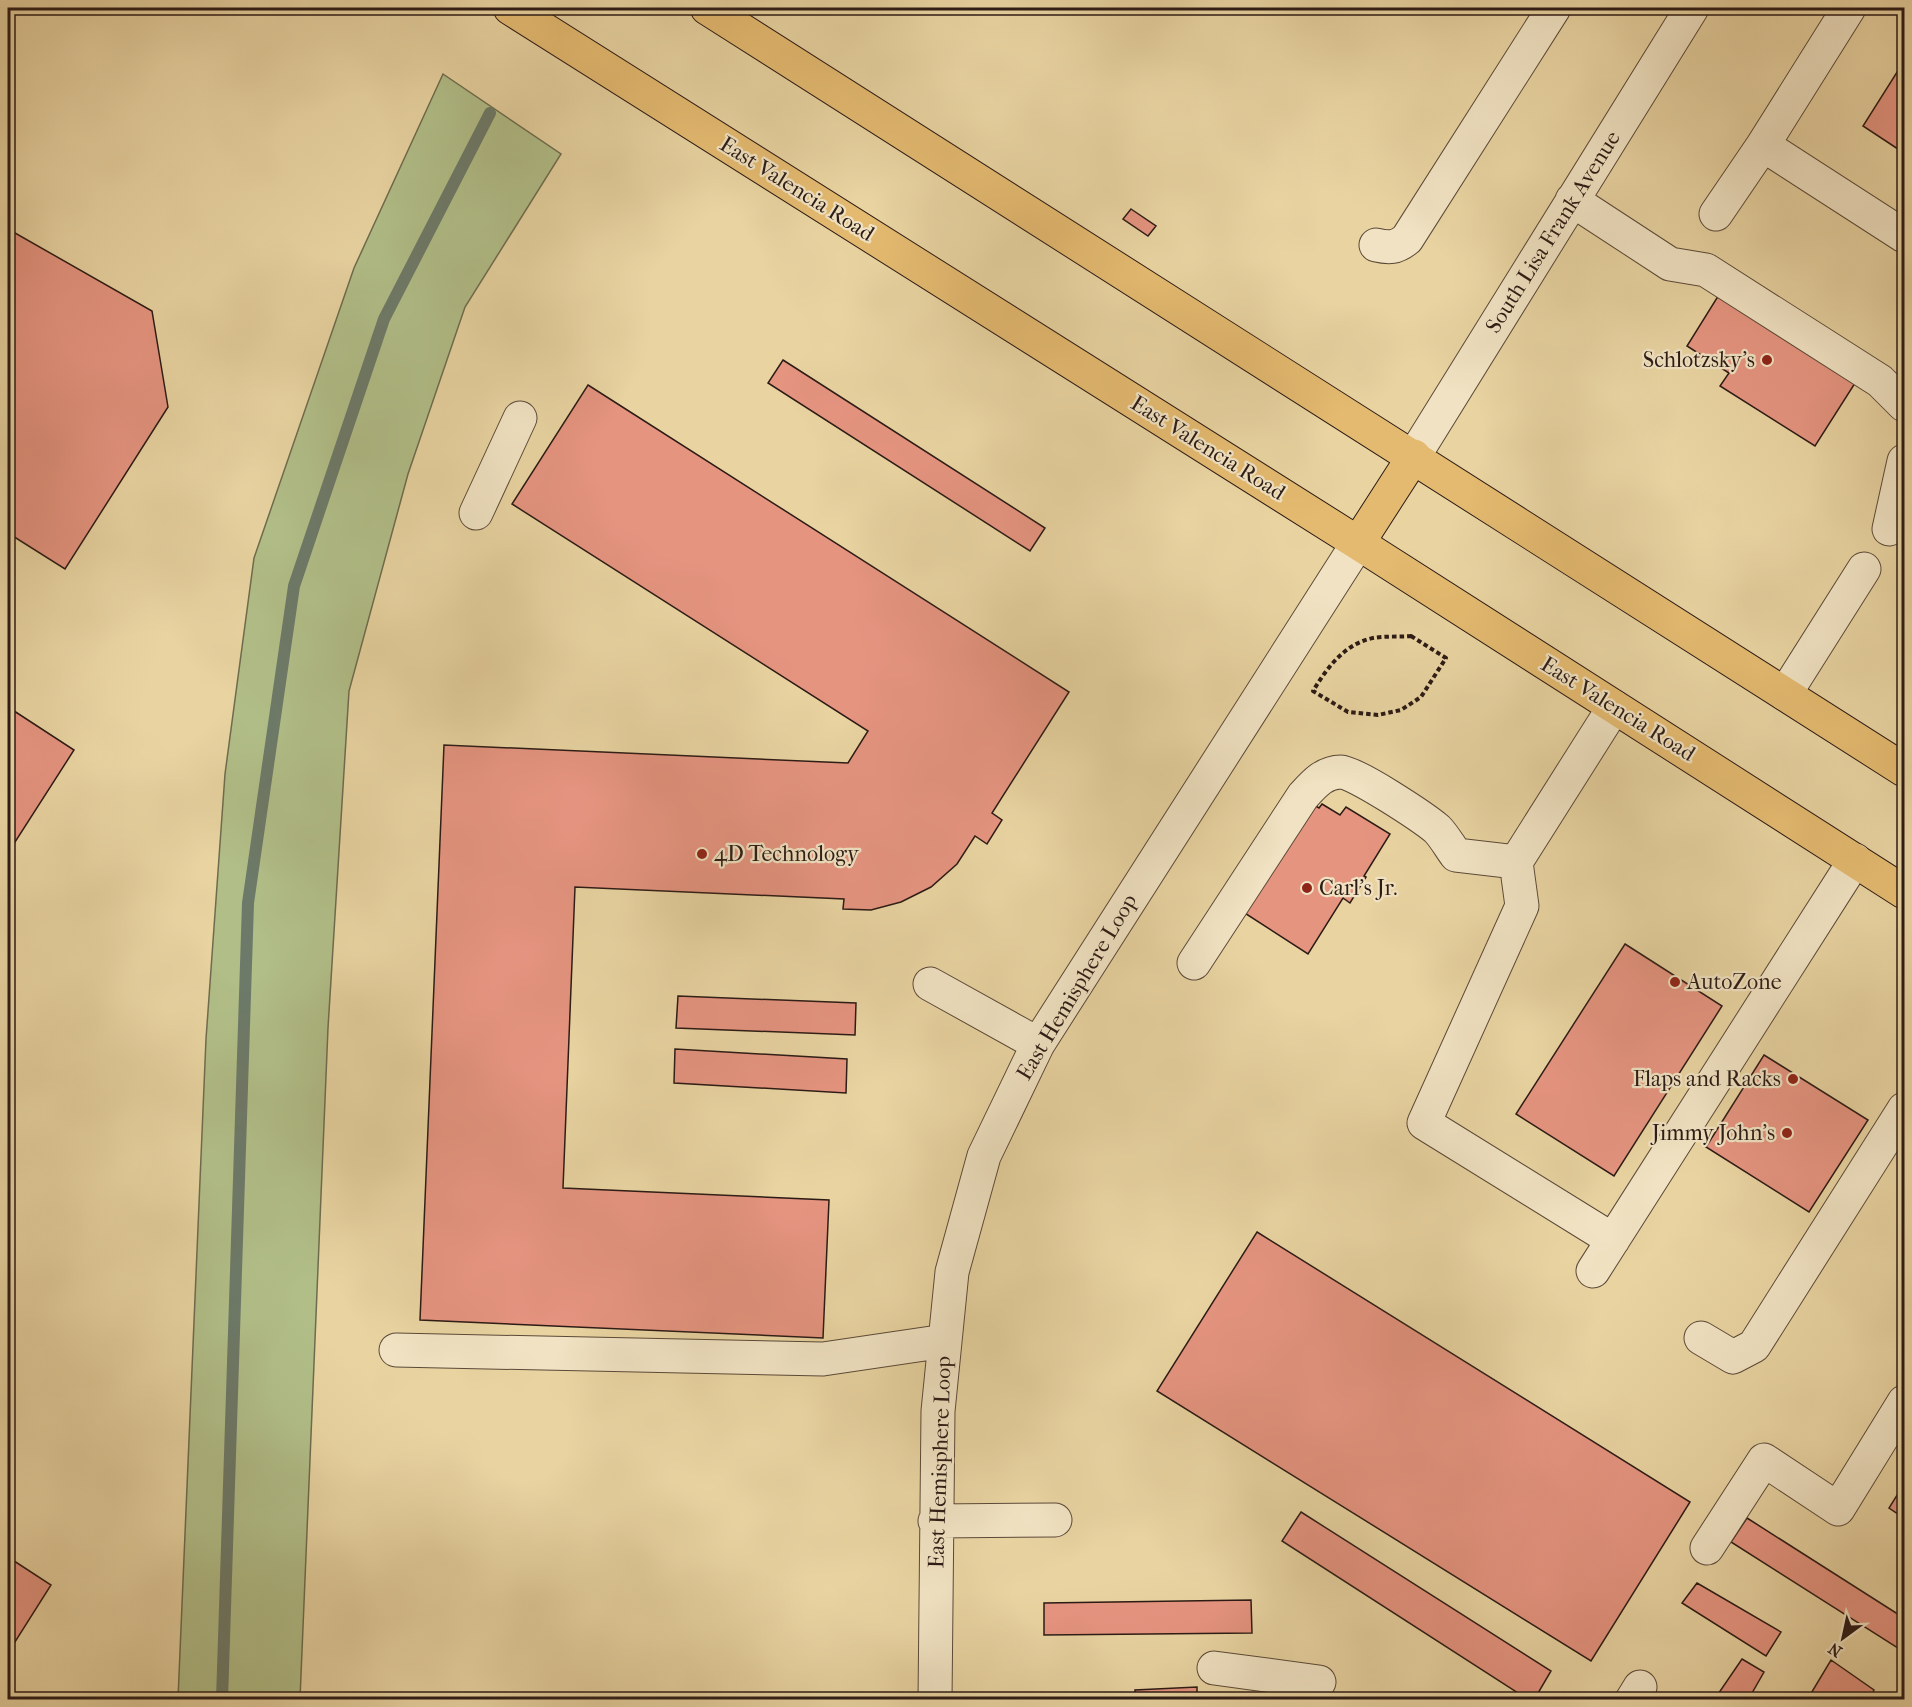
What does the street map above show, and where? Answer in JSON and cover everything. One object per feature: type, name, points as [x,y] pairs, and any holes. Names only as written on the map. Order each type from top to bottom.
[{"type":"main road","name":"East Valencia Road","points":[[510,8],[1358,543],[1905,892]]},
{"type":"main road","points":[[707,8],[1905,770]]},
{"type":"main road","points":[[1358,543],[1413,456]]},
{"type":"street","points":[[1376,245],[1389,248],[1400,245],[1407,239],[1554,8]]},
{"type":"street","name":"South Lisa Frank Avenue","points":[[1413,456],[1692,8]]},
{"type":"street","points":[[1716,214],[1763,145],[1849,8]]},
{"type":"street","points":[[1763,145],[1905,236]]},
{"type":"street","points":[[1572,200],[1670,264],[1706,270],[1880,381],[1905,405]]},
{"type":"street","points":[[476,513],[520,418]]},
{"type":"street","points":[[1889,529],[1905,461]]},
{"type":"street","name":"East Hemisphere Loop","points":[[934,1700],[938,1411],[952,1272],[984,1156],[1038,1044],[1358,543]]},
{"type":"street","points":[[1785,694],[1864,569]]},
{"type":"street","points":[[1613,1240],[1424,1123],[1522,906],[1516,862],[1614,707]]},
{"type":"street","points":[[1194,963],[1303,796],[1316,782],[1328,774],[1344,772],[1366,783],[1438,830],[1456,855],[1516,862]]},
{"type":"street","points":[[1593,1271],[1855,860]]},
{"type":"street","points":[[930,984],[1038,1044]]},
{"type":"street","points":[[1701,1338],[1733,1357],[1754,1346],[1905,1109]]},
{"type":"street","points":[[396,1350],[823,1359],[945,1341]]},
{"type":"street","points":[[1707,1548],[1764,1460],[1838,1509],[1905,1402]]},
{"type":"street","points":[[935,1521],[1055,1520]]},
{"type":"street","points":[[1214,1668],[1319,1682]]},
{"type":"path","points":[[1411,636],[1446,658],[1421,697],[1401,710],[1378,715],[1348,712],[1313,691],[1327,667],[1348,649],[1372,638],[1411,636]]},
{"type":"green space","points":[[443,74],[561,154],[465,307],[408,474],[349,691],[328,1028],[300,1699],[178,1699],[206,1039],[225,774],[254,558],[354,268]]},
{"type":"building","points":[[1904,61],[1904,153],[1863,126]]},
{"type":"building","points":[[1131,209],[1156,226],[1148,236],[1123,219]]},
{"type":"building","points":[[8,229],[152,311],[168,407],[65,569],[8,533]]},
{"type":"building","name":"Schlotzsky's","points":[[1720,293],[1857,380],[1815,446],[1720,386],[1729,373],[1687,346]]},
{"type":"building","points":[[783,360],[1045,528],[1030,551],[768,383]]},
{"type":"building","name":"4D Technology","points":[[588,385],[1069,692],[992,813],[1002,820],[987,844],[975,836],[957,864],[931,887],[901,902],[871,910],[843,909],[844,899],[575,887],[563,1188],[829,1200],[823,1338],[420,1320],[444,745],[848,763],[868,731],[512,504]]},
{"type":"building","points":[[8,707],[74,750],[8,853]]},
{"type":"building","name":"Carl's Jr.","points":[[1322,804],[1340,815],[1346,807],[1390,834],[1350,903],[1343,898],[1308,954],[1240,910],[1314,805],[1319,808]]},
{"type":"building","points":[[1625,944],[1722,1006],[1614,1176],[1516,1114]]},
{"type":"building","points":[[678,996],[856,1003],[855,1035],[676,1028]]},
{"type":"building","points":[[675,1049],[847,1059],[846,1093],[674,1083]]},
{"type":"building","name":"Jimmy John's","points":[[1764,1055],[1868,1120],[1809,1212],[1706,1147]]},
{"type":"building","points":[[1257,1232],[1690,1502],[1591,1661],[1157,1391]]},
{"type":"building","points":[[1904,1484],[1904,1518],[1889,1508]]},
{"type":"building","points":[[1301,1512],[1551,1671],[1534,1700],[1529,1700],[1282,1541]]},
{"type":"building","points":[[1747,1518],[1904,1618],[1904,1652],[1731,1542]]},
{"type":"building","points":[[8,1557],[51,1585],[8,1653]]},
{"type":"building","points":[[1697,1583],[1781,1632],[1766,1656],[1682,1603]]},
{"type":"building","points":[[1251,1600],[1252,1633],[1044,1635],[1044,1603]]},
{"type":"building","points":[[1742,1659],[1764,1672],[1748,1700],[1714,1700]]},
{"type":"building","points":[[1831,1660],[1874,1690],[1869,1700],[1807,1700]]},
{"type":"building","points":[[1197,1687],[1197,1700],[1135,1700],[1135,1690]]},
{"type":"waterway","points":[[222,1700],[248,903],[294,586],[384,319],[490,113]]},
{"type":"place","name":"Schlotzsky's","points":[[1767,360]]},
{"type":"place","name":"4D Technology","points":[[702,854]]},
{"type":"place","name":"Carl's Jr.","points":[[1307,888]]},
{"type":"place","name":"AutoZone","points":[[1675,982]]},
{"type":"place","name":"Flaps and Racks","points":[[1793,1079]]},
{"type":"place","name":"Jimmy John's","points":[[1787,1133]]}]
